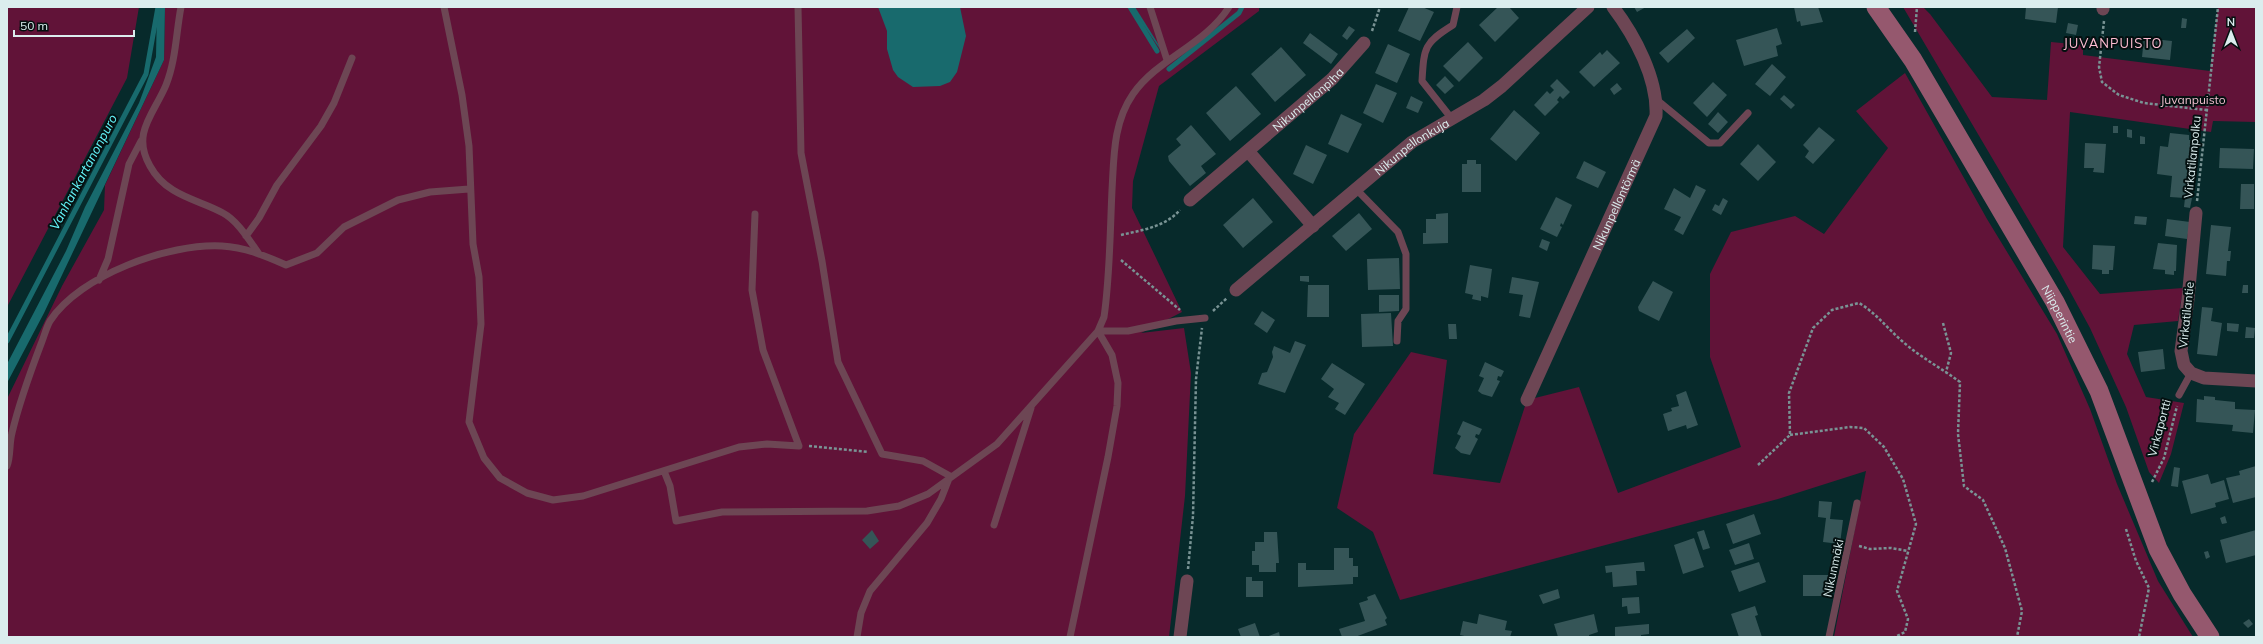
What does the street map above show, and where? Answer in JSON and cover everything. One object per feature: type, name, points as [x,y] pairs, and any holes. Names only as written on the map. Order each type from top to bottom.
[{"type":"street","name":"Nikunpellonkuja","points":[[1236,290],[1412,142],[1484,100],[1502,86],[1588,7]]},
{"type":"street","name":"Nikunpellontörmä","points":[[1527,400],[1656,116],[1656,100],[1642,58],[1623,20],[1613,7]]},
{"type":"street","name":"Niipperintie","points":[[1876,7],[1913,60],[2055,302],[2099,391],[2158,549],[2182,594],[2210,637]]},
{"type":"street","name":"Nikunpellonpiha","points":[[1190,200],[1332,79],[1364,43]]},
{"type":"street","points":[[1248,151],[1313,226]]},
{"type":"street","name":"Virkatilantie","points":[[2191,373],[2184,365],[2181,351],[2188,298],[2196,213]]},
{"type":"street","points":[[2191,373],[2204,378],[2256,381]]},
{"type":"street","points":[[1180,637],[1187,581]]},
{"type":"lane","points":[[99,280],[108,259],[129,164],[141,141],[151,113],[166,85],[173,58],[181,7]]},
{"type":"lane","points":[[444,7],[462,95],[469,146],[469,189],[481,324],[469,422],[484,458],[500,478],[527,493],[553,500],[583,496],[739,447],[767,444],[799,446],[763,350],[752,290],[755,214]]},
{"type":"lane","points":[[798,7],[801,153],[822,261],[838,362],[882,454],[923,461],[950,476]]},
{"type":"lane","points":[[1150,7],[1167,60]]},
{"type":"lane","points":[[664,471],[670,486],[676,521],[722,512],[867,512],[899,506],[928,494],[950,476],[997,444],[1098,331],[1104,317],[1115,145],[1121,116],[1133,94],[1167,60],[1212,28],[1229,7]]},
{"type":"lane","points":[[1452,119],[1422,80],[1424,55],[1432,38],[1453,25],[1457,7]]},
{"type":"lane","points":[[246,236],[259,218],[277,185],[321,126],[334,103],[352,58]]},
{"type":"lane","points":[[1656,100],[1709,143],[1720,143],[1748,113]]},
{"type":"lane","points":[[141,141],[146,160],[157,178],[190,199],[224,214],[246,236],[259,254]]},
{"type":"lane","points":[[7,466],[12,434],[20,404],[50,322],[67,301],[99,280],[125,265],[188,248],[222,246],[259,254],[286,265],[317,253],[344,227],[398,200],[430,192],[469,189]]},
{"type":"lane","points":[[1356,189],[1398,232],[1406,254],[1406,309],[1398,321],[1397,340]]},
{"type":"lane","points":[[1098,331],[1128,331],[1191,319],[1205,318]]},
{"type":"lane","points":[[1070,637],[1117,406],[1118,383],[1112,355],[1098,331]]},
{"type":"lane","name":"Virkaportti","points":[[2179,395],[2191,373]]},
{"type":"lane","points":[[994,525],[1032,406]]},
{"type":"lane","points":[[857,637],[861,613],[870,591],[927,523],[941,499],[950,476]]},
{"type":"lane","name":"Nikunmäki","points":[[1829,637],[1857,503]]},
{"type":"path","points":[[1364,43],[1372,30],[1380,7]]},
{"type":"path","name":"Virkatilanpolku","points":[[2196,213],[2218,7]]},
{"type":"path","points":[[2103,8],[2104,23],[2099,67],[2102,82],[2119,95],[2144,103],[2206,110]]},
{"type":"path","points":[[1109,238],[1158,226],[1176,216],[1190,200]]},
{"type":"path","points":[[1108,249],[1191,319]]},
{"type":"path","points":[[1187,581],[1193,516],[1196,379],[1201,331],[1205,318],[1236,290]]},
{"type":"path","points":[[1790,436],[1789,393],[1813,328],[1832,310],[1859,303],[1874,312],[1908,346],[1926,360],[1960,382],[1958,434],[1964,486],[1983,500],[2005,548],[2022,611],[2017,637]]},
{"type":"path","points":[[1943,323],[1951,353],[1946,372]]},
{"type":"path","name":"Virkaportti","points":[[2148,487],[2164,458],[2179,395]]},
{"type":"path","points":[[1758,465],[1790,436],[1797,433],[1850,427],[1864,428],[1884,447],[1903,479],[1916,524],[1897,591],[1908,619],[1905,632],[1895,637]]},
{"type":"path","points":[[799,446],[852,449],[882,454]]},
{"type":"path","points":[[2126,529],[2136,561],[2148,588],[2139,637]]},
{"type":"path","points":[[1849,544],[1870,549],[1891,548],[1908,551]]},
{"type":"green space","points":[[7,7],[139,7],[127,78],[7,307]]},
{"type":"green space","points":[[165,7],[1259,7],[1259,11],[1159,86],[1133,181],[1132,208],[1182,312],[1141,333],[1184,328],[1191,373],[1185,496],[1169,637],[7,637],[7,399],[62,286],[104,210],[105,185],[164,60]]},
{"type":"green space","name":"Juvanpuisto","points":[[1903,7],[1923,7],[1930,14],[1992,97],[2047,100],[2051,42],[2083,45],[2083,55],[2210,71],[2218,7],[2256,7],[2256,122],[2213,121],[2211,132],[2070,112],[2063,247],[2100,294],[2183,288],[2178,321],[2134,325],[2127,354],[2146,397],[2184,403],[2171,454],[2159,483],[2149,472],[2126,407],[2090,328],[2060,273]]},
{"type":"green space","points":[[1905,73],[1987,219],[2057,334],[2090,409],[2117,484],[2158,581],[2193,637],[1834,637],[1866,471],[1778,499],[1400,600],[1373,532],[1337,508],[1354,434],[1411,352],[1447,360],[1433,474],[1500,483],[1527,400],[1579,387],[1618,493],[1741,447],[1710,357],[1710,274],[1731,232],[1795,216],[1824,234],[1888,148],[1856,111]]},
{"type":"water","points":[[157,7],[165,7],[164,60],[44,313],[7,383],[7,364],[66,251],[85,207],[139,103],[156,57]]},
{"type":"water","points":[[878,7],[960,7],[966,36],[957,72],[950,82],[940,86],[913,87],[898,77],[893,70],[887,49],[887,31]]},
{"type":"water","points":[[1131,7],[1135,7],[1162,52]]},
{"type":"building","points":[[1409,7],[1422,7],[1434,12],[1420,41],[1398,31]]},
{"type":"building","points":[[1498,7],[1509,7],[1519,18],[1495,42],[1479,25]]},
{"type":"building","points":[[1634,7],[1646,7],[1637,12]]},
{"type":"building","points":[[1794,7],[1818,7],[1823,22],[1801,26],[1800,21],[1797,22]]},
{"type":"building","points":[[2026,7],[2058,7],[2056,23],[2025,19]]},
{"type":"building","points":[[2182,18],[2187,19],[2186,28],[2181,28]]},
{"type":"building","points":[[2068,23],[2078,25],[2076,35],[2066,33]]},
{"type":"building","points":[[1349,26],[1355,30],[1347,40],[1342,36]]},
{"type":"building","points":[[1777,28],[1782,44],[1776,46],[1778,56],[1744,66],[1736,40]]},
{"type":"building","points":[[1687,29],[1695,38],[1668,63],[1659,53]]},
{"type":"building","points":[[1310,33],[1338,54],[1331,64],[1303,43]]},
{"type":"building","points":[[2144,38],[2172,41],[2170,60],[2142,57]]},
{"type":"building","points":[[1468,42],[1483,58],[1459,82],[1443,66]]},
{"type":"building","points":[[1388,44],[1410,54],[1397,83],[1375,73]]},
{"type":"building","points":[[1281,47],[1306,75],[1275,102],[1251,74]]},
{"type":"building","points":[[1607,50],[1620,63],[1594,87],[1579,72],[1600,52],[1602,55]]},
{"type":"building","points":[[1772,64],[1786,77],[1770,96],[1755,84]]},
{"type":"building","points":[[1445,76],[1454,86],[1445,94],[1436,85]]},
{"type":"building","points":[[1557,79],[1570,92],[1563,99],[1560,96],[1557,100],[1559,102],[1545,116],[1534,105],[1547,91],[1550,94],[1554,90],[1550,86]]},
{"type":"building","points":[[1713,82],[1727,95],[1707,117],[1693,103]]},
{"type":"building","points":[[1617,83],[1622,89],[1614,95],[1610,89]]},
{"type":"building","points":[[1376,84],[1397,93],[1383,123],[1363,113]]},
{"type":"building","points":[[1236,86],[1261,114],[1230,141],[1206,113]]},
{"type":"building","points":[[1784,95],[1795,105],[1791,109],[1780,99]]},
{"type":"building","points":[[1411,96],[1423,102],[1418,113],[1406,108]]},
{"type":"building","points":[[1514,110],[1540,133],[1516,161],[1490,139]]},
{"type":"building","points":[[1718,112],[1728,122],[1718,133],[1708,124]]},
{"type":"building","points":[[1341,114],[1362,124],[1348,153],[1328,144]]},
{"type":"building","points":[[1191,125],[1216,154],[1201,166],[1206,173],[1190,186],[1169,161],[1168,156],[1181,145],[1176,139]]},
{"type":"building","points":[[2113,126],[2118,126],[2118,133],[2113,133]]},
{"type":"building","points":[[1819,127],[1835,140],[1813,164],[1805,157],[1809,151],[1803,145]]},
{"type":"building","points":[[2127,129],[2132,130],[2132,138],[2127,137]]},
{"type":"building","points":[[2170,133],[2189,135],[2189,140],[2193,140],[2187,198],[2192,198],[2190,208],[2184,207],[2185,198],[2170,197],[2172,176],[2157,174],[2160,146],[2168,147]]},
{"type":"building","points":[[2140,136],[2145,137],[2145,144],[2140,144]]},
{"type":"building","points":[[2085,143],[2106,144],[2104,173],[2093,172],[2094,168],[2084,168]]},
{"type":"building","points":[[1758,144],[1776,162],[1758,181],[1740,164]]},
{"type":"building","points":[[1306,145],[1327,155],[1313,184],[1293,174]]},
{"type":"building","points":[[2220,148],[2254,149],[2253,169],[2219,168]]},
{"type":"building","points":[[1467,160],[1476,160],[1476,164],[1481,164],[1481,192],[1462,192],[1462,164],[1467,164]]},
{"type":"building","points":[[1584,161],[1606,172],[1598,188],[1576,178]]},
{"type":"building","points":[[2241,184],[2254,184],[2254,209],[2240,209]]},
{"type":"building","points":[[1696,185],[1706,190],[1683,235],[1674,230],[1681,217],[1664,209],[1674,188],[1690,198]]},
{"type":"building","points":[[1556,197],[1572,205],[1563,225],[1561,223],[1560,226],[1562,227],[1557,237],[1540,229]]},
{"type":"building","points":[[1253,198],[1273,222],[1243,248],[1223,225]]},
{"type":"building","points":[[1723,198],[1728,201],[1721,215],[1712,210],[1715,204],[1719,206]]},
{"type":"building","points":[[1359,213],[1372,229],[1346,251],[1332,236]]},
{"type":"building","points":[[1448,213],[1448,243],[1423,244],[1423,233],[1426,233],[1426,219],[1436,219],[1436,214]]},
{"type":"building","points":[[2135,216],[2147,217],[2146,225],[2134,224]]},
{"type":"building","points":[[2167,219],[2190,222],[2187,239],[2165,236]]},
{"type":"building","points":[[2211,225],[2231,227],[2228,251],[2231,251],[2230,261],[2227,261],[2226,276],[2206,274]]},
{"type":"building","points":[[1542,239],[1550,242],[1547,251],[1539,247]]},
{"type":"building","points":[[2158,243],[2177,245],[2176,271],[2174,271],[2174,275],[2165,274],[2165,270],[2153,269]]},
{"type":"building","points":[[2093,245],[2115,246],[2113,270],[2109,270],[2109,274],[2102,274],[2102,270],[2092,269]]},
{"type":"building","points":[[1399,258],[1400,289],[1368,290],[1367,259]]},
{"type":"building","points":[[1470,265],[1492,269],[1488,298],[1481,296],[1481,301],[1472,299],[1473,295],[1465,293]]},
{"type":"building","points":[[1300,276],[1309,276],[1309,282],[1300,281]]},
{"type":"building","points":[[1512,277],[1539,282],[1530,318],[1519,316],[1523,295],[1509,293]]},
{"type":"building","points":[[1653,281],[1673,292],[1659,321],[1639,311],[1638,307]]},
{"type":"building","points":[[1308,285],[1329,285],[1329,317],[1307,317]]},
{"type":"building","points":[[2243,285],[2248,285],[2248,293],[2242,293]]},
{"type":"building","points":[[1379,295],[1399,295],[1399,311],[1379,312]]},
{"type":"building","points":[[2202,307],[2213,308],[2211,321],[2222,323],[2217,356],[2197,354]]},
{"type":"building","points":[[1262,311],[1275,320],[1267,333],[1254,324]]},
{"type":"building","points":[[1391,313],[1393,346],[1362,347],[1361,314]]},
{"type":"building","points":[[2227,323],[2239,324],[2238,332],[2227,331]]},
{"type":"building","points":[[1448,324],[1456,324],[1457,339],[1449,339]]},
{"type":"building","points":[[2246,327],[2255,328],[2254,338],[2245,338]]},
{"type":"building","points":[[1295,341],[1306,345],[1285,393],[1258,384],[1262,373],[1267,372],[1273,357],[1272,352],[1274,346],[1290,353]]},
{"type":"building","points":[[2163,349],[2165,369],[2141,372],[2138,352]]},
{"type":"building","points":[[1485,362],[1504,371],[1501,377],[1498,376],[1497,380],[1500,381],[1492,397],[1478,391],[1484,378],[1479,376]]},
{"type":"building","points":[[1332,363],[1365,384],[1345,415],[1335,409],[1339,403],[1328,397],[1334,389],[1321,379]]},
{"type":"building","points":[[1686,391],[1698,425],[1687,429],[1686,425],[1668,431],[1663,414],[1672,411],[1671,408],[1679,406],[1676,395]]},
{"type":"building","points":[[2204,396],[2215,397],[2215,400],[2235,402],[2235,409],[2255,410],[2253,433],[2232,431],[2233,425],[2196,422],[2197,399],[2204,400]]},
{"type":"building","points":[[1463,421],[1482,429],[1479,435],[1476,434],[1475,437],[1478,439],[1470,455],[1461,453],[1455,448],[1461,436],[1457,434]]},
{"type":"building","points":[[2256,466],[2256,497],[2233,503],[2226,478],[2240,475],[2239,471]]},
{"type":"building","points":[[2174,467],[2180,468],[2178,487],[2171,486]]},
{"type":"building","points":[[2208,474],[2211,484],[2224,480],[2229,499],[2215,503],[2216,507],[2191,514],[2182,481]]},
{"type":"building","points":[[1819,501],[1832,502],[1830,519],[1843,520],[1840,544],[1823,542],[1826,518],[1818,517]]},
{"type":"building","points":[[1754,514],[1761,534],[1733,544],[1726,524]]},
{"type":"building","points":[[2225,516],[2227,523],[2222,524],[2220,518]]},
{"type":"building","points":[[872,530],[879,541],[870,549],[862,540]]},
{"type":"building","points":[[1704,530],[1710,548],[1703,550],[1697,532]]},
{"type":"building","points":[[2256,530],[2256,555],[2226,563],[2220,540]]},
{"type":"building","points":[[1264,532],[1277,532],[1279,563],[1276,563],[1276,572],[1259,572],[1259,565],[1252,565],[1252,551],[1255,551],[1255,542],[1264,542]]},
{"type":"building","points":[[1694,538],[1704,567],[1683,574],[1674,545]]},
{"type":"building","points":[[1749,543],[1754,559],[1735,565],[1729,550]]},
{"type":"building","points":[[1334,548],[1349,548],[1349,558],[1353,558],[1353,566],[1358,566],[1358,577],[1353,577],[1353,584],[1298,587],[1298,563],[1306,563],[1306,570],[1334,570]]},
{"type":"building","points":[[2208,551],[2210,557],[2206,559],[2204,552]]},
{"type":"building","points":[[1644,562],[1645,571],[1636,571],[1637,585],[1613,587],[1612,572],[1606,573],[1605,566]]},
{"type":"building","points":[[1759,562],[1766,582],[1739,592],[1731,571]]},
{"type":"building","points":[[1803,575],[1828,575],[1828,596],[1803,596]]},
{"type":"building","points":[[1246,577],[1252,577],[1252,581],[1263,581],[1263,597],[1246,597]]},
{"type":"building","points":[[1558,589],[1560,598],[1543,604],[1539,595]]},
{"type":"building","points":[[1375,594],[1387,618],[1385,620],[1387,625],[1355,637],[1342,637],[1339,629],[1365,621],[1359,603],[1368,600],[1367,597]]},
{"type":"building","points":[[1639,597],[1640,613],[1628,614],[1627,606],[1622,607],[1622,598]]},
{"type":"building","points":[[1755,606],[1758,615],[1755,616],[1762,637],[1739,637],[1731,614]]},
{"type":"building","points":[[1479,614],[1507,621],[1505,630],[1512,631],[1510,637],[1469,637],[1460,635],[1463,621],[1477,624]]},
{"type":"building","points":[[1594,614],[1598,632],[1589,635],[1589,637],[1558,637],[1554,624]]},
{"type":"building","points":[[2249,619],[2253,624],[2248,628],[2243,623]]},
{"type":"building","points":[[1255,623],[1260,637],[1241,637],[1238,629]]},
{"type":"building","points":[[1649,624],[1649,634],[1641,635],[1641,637],[1615,637],[1615,627]]},
{"type":"building","points":[[1279,632],[1280,637],[1266,637]]},
{"type":"waterway","name":"Vanhankartanonpuro","points":[[7,341],[146,74],[158,7]]},
{"type":"waterway","points":[[1130,7],[1157,51]]},
{"type":"waterway","points":[[1169,69],[1239,13],[1242,7]]},
{"type":"district","name":"JUVANPUISTO","points":[[2113,43]]}]
